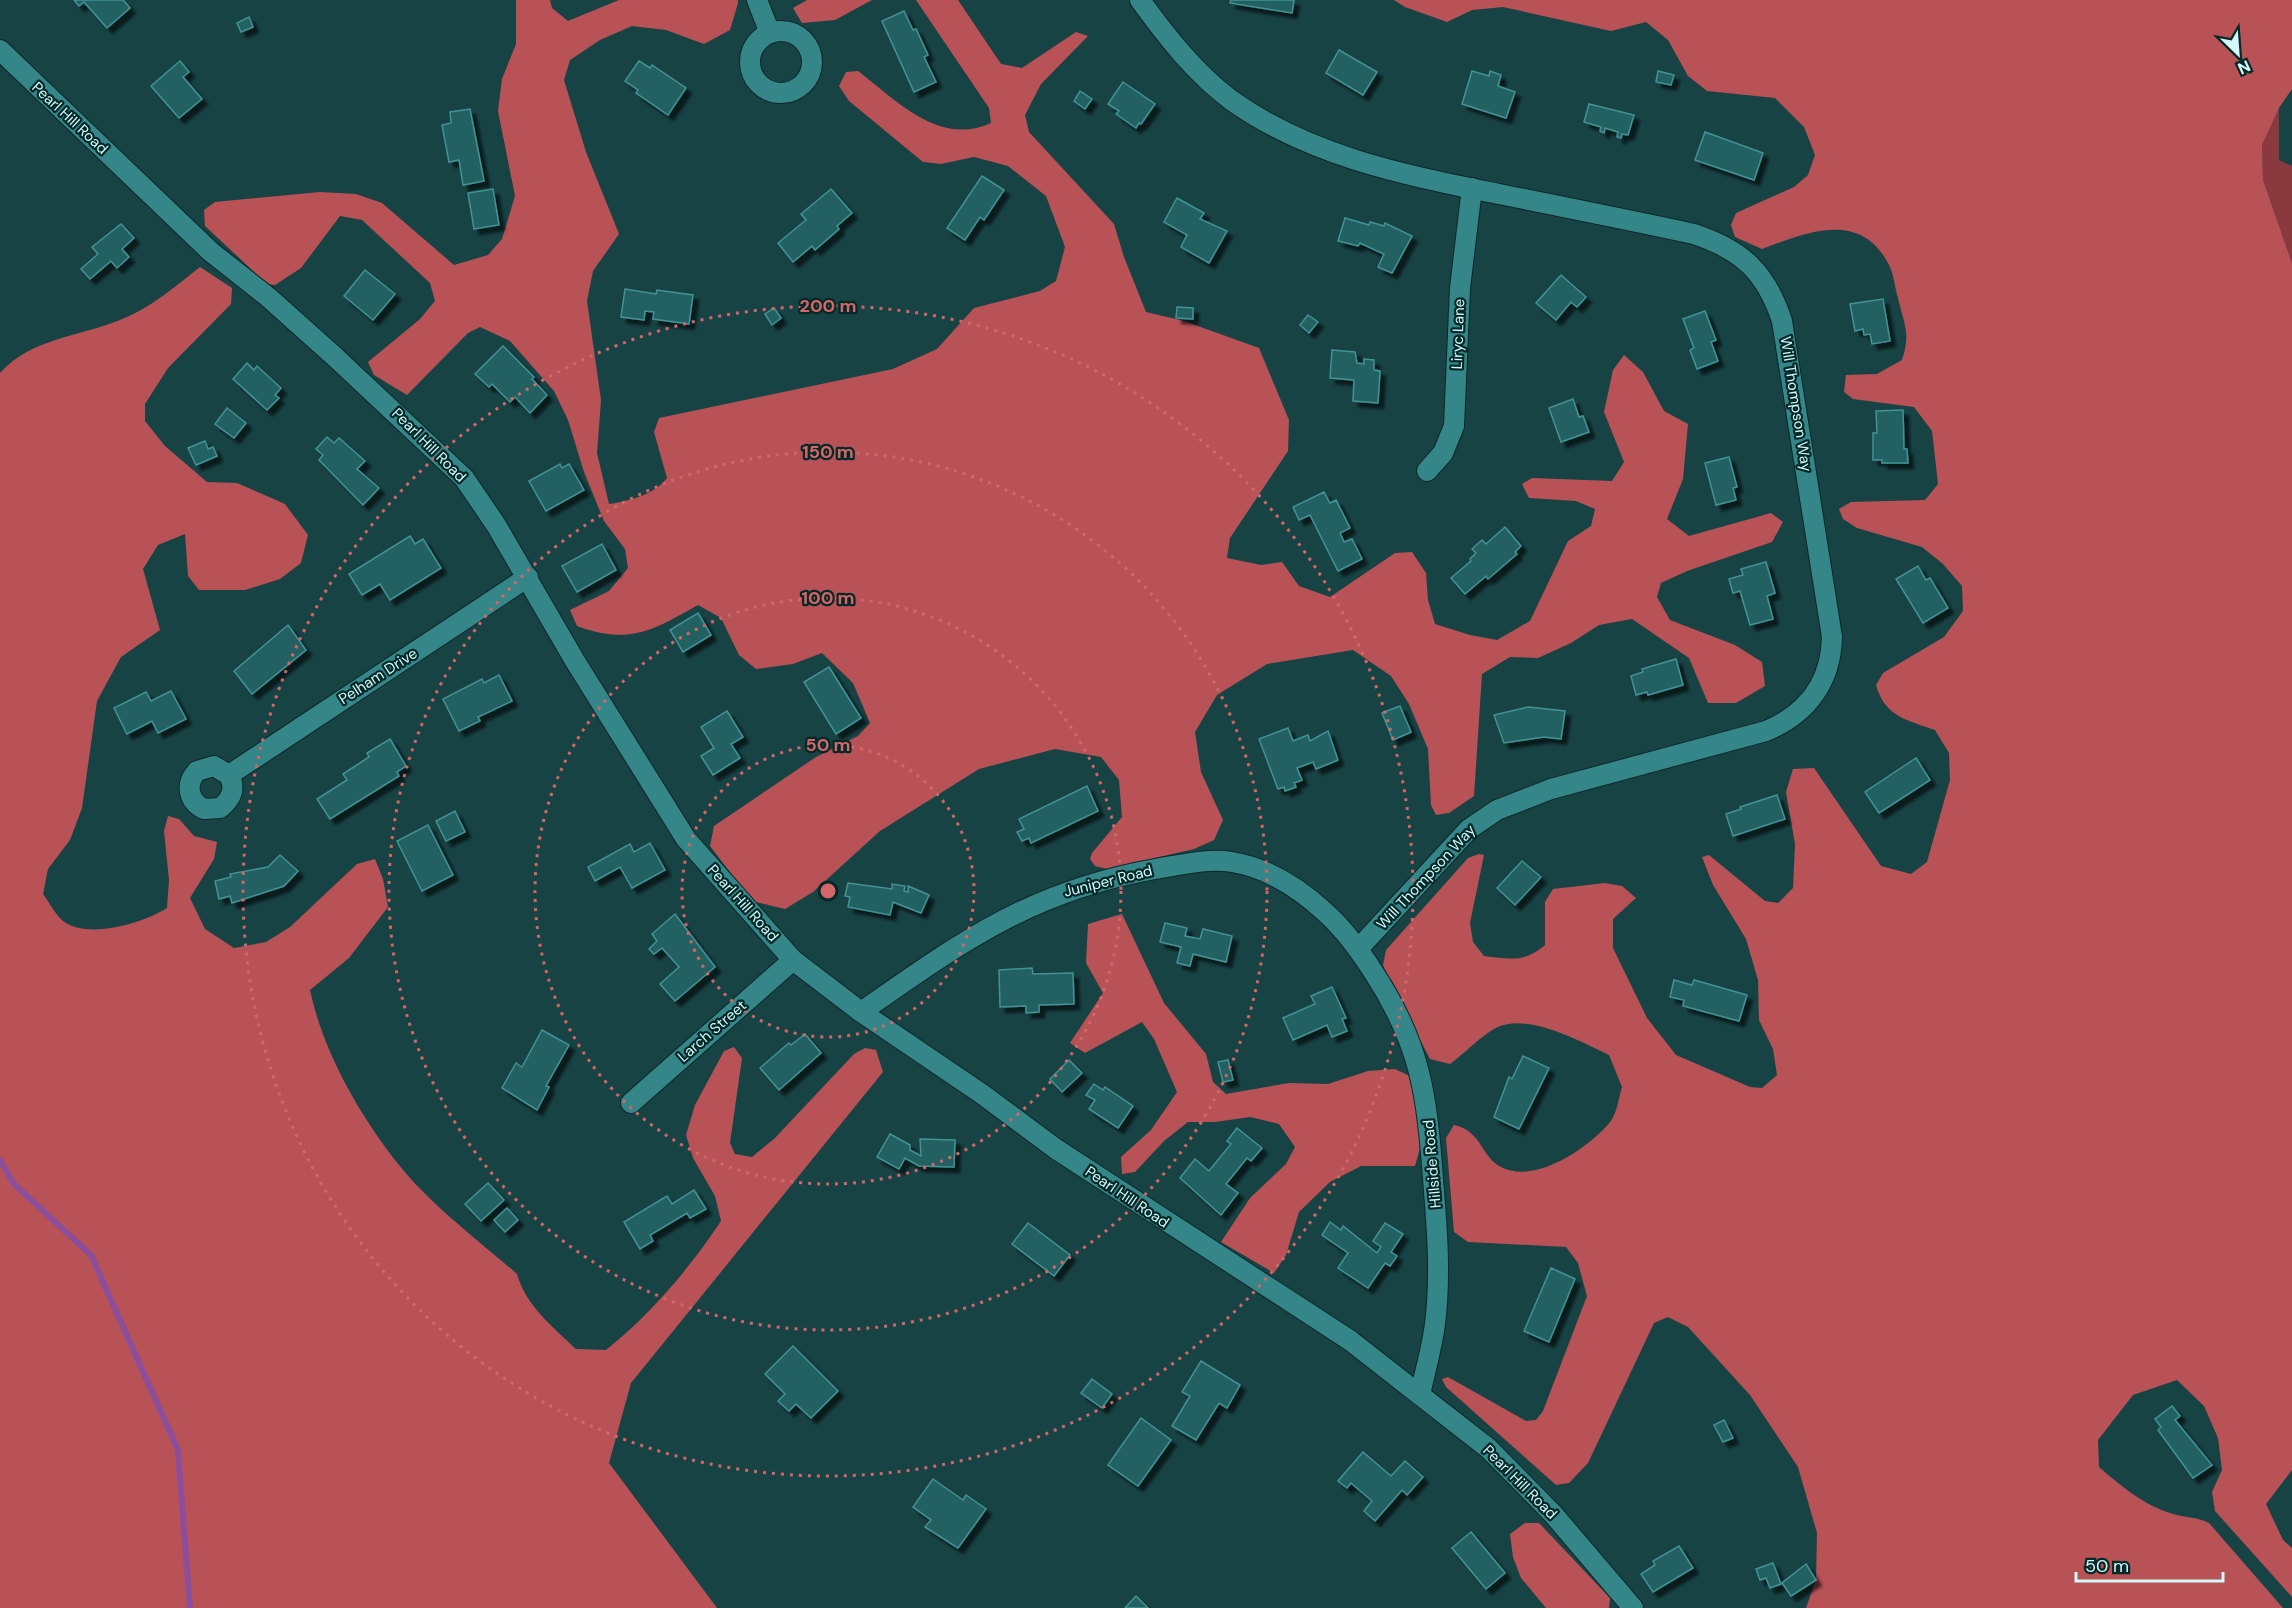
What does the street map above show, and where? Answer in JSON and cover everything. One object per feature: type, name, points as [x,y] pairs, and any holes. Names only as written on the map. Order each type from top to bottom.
[{"type":"street","points":[[757,0],[770,33]]},
{"type":"street","name":"Will Thompson Way","points":[[1140,0],[1173,44],[1210,82],[1230,99],[1276,128],[1307,144],[1414,177],[1694,234],[1722,243],[1741,256],[1763,278],[1776,301],[1782,321],[1831,626],[1832,649],[1818,690],[1803,709],[1778,726],[1753,735],[1530,795],[1483,818],[1457,841],[1358,949]]},
{"type":"street","name":"Pearl Hill Road","points":[[0,50],[211,252],[268,297],[429,442],[464,478],[528,577],[575,661],[686,839],[793,960],[861,1012],[1162,1220],[1351,1341],[1488,1448],[1554,1514],[1633,1608]]},
{"type":"street","name":"Liryc Lane","points":[[1427,471],[1443,453],[1454,426],[1460,288],[1472,188]]},
{"type":"street","name":"Pelham Drive","points":[[229,775],[528,577]]},
{"type":"street","name":"Juniper Road","points":[[861,1012],[954,947],[1017,911],[1082,886],[1181,865],[1230,862],[1274,875],[1316,904],[1345,931],[1358,949]]},
{"type":"street","name":"Hillside Road","points":[[1358,949],[1389,996],[1411,1041],[1429,1119],[1437,1228],[1437,1297],[1435,1324],[1420,1395]]},
{"type":"street","name":"Larch Street","points":[[631,1103],[793,960]]},
{"type":"shaded area","points":[[516,0],[550,0],[552,8],[568,21],[619,0],[738,0],[730,30],[704,44],[666,30],[632,26],[600,40],[570,60],[564,80],[586,152],[619,234],[593,271],[587,301],[601,400],[597,453],[609,504],[648,493],[667,478],[654,432],[659,418],[893,369],[937,349],[974,308],[1040,291],[1056,281],[1065,247],[1046,196],[1008,166],[974,157],[941,164],[923,162],[849,101],[839,86],[846,72],[858,71],[903,107],[936,125],[954,129],[972,129],[991,123],[989,108],[916,0],[958,0],[1001,64],[1022,68],[1076,32],[1088,36],[1041,84],[1025,115],[1029,132],[1114,224],[1124,257],[1146,312],[1184,321],[1259,348],[1289,420],[1288,451],[1230,538],[1227,558],[1261,565],[1282,562],[1299,586],[1330,597],[1395,553],[1412,552],[1426,573],[1428,600],[1435,624],[1470,635],[1497,640],[1530,621],[1568,541],[1591,526],[1595,509],[1576,501],[1529,498],[1522,484],[1532,478],[1612,481],[1624,462],[1604,412],[1613,370],[1624,355],[1643,372],[1664,411],[1688,424],[1683,479],[1667,519],[1689,536],[1771,513],[1783,522],[1772,542],[1687,571],[1661,583],[1657,597],[1670,620],[1735,645],[1762,662],[1765,686],[1736,703],[1708,703],[1689,658],[1632,619],[1599,625],[1571,643],[1538,658],[1510,657],[1482,674],[1474,796],[1449,813],[1436,815],[1431,805],[1428,749],[1409,704],[1391,676],[1353,650],[1267,664],[1217,695],[1195,732],[1201,772],[1223,820],[1214,840],[1194,849],[1107,869],[1095,866],[1090,859],[1092,853],[1122,817],[1119,780],[1101,757],[1055,749],[979,769],[880,831],[813,892],[785,909],[752,901],[710,846],[714,826],[816,757],[858,736],[870,723],[853,683],[822,653],[793,664],[756,669],[739,655],[721,618],[698,605],[653,628],[626,635],[595,632],[577,626],[570,610],[609,591],[628,568],[625,549],[604,521],[584,472],[568,420],[554,391],[510,341],[480,327],[468,333],[407,395],[374,375],[368,362],[420,319],[435,301],[430,283],[362,220],[340,216],[301,268],[275,285],[267,284],[205,226],[204,210],[215,202],[320,192],[356,194],[382,203],[454,265],[488,255],[502,239],[515,196],[498,111],[502,79],[516,44]]},
{"type":"shaded area","points":[[807,0],[872,0],[835,20],[802,23],[793,8]]},
{"type":"shaded area","points":[[1394,0],[2292,0],[2292,89],[2279,108],[2262,145],[2263,180],[2292,263],[2292,1470],[2266,1504],[2283,1540],[2292,1548],[2292,1597],[2215,1511],[2212,1492],[2222,1470],[2218,1438],[2204,1406],[2177,1380],[2133,1395],[2098,1440],[2099,1467],[2143,1501],[2173,1514],[2209,1523],[2283,1608],[1806,1608],[1816,1580],[1817,1533],[1798,1467],[1750,1395],[1688,1327],[1668,1317],[1654,1323],[1588,1463],[1569,1483],[1556,1485],[1446,1387],[1442,1379],[1448,1377],[1526,1421],[1536,1420],[1543,1411],[1587,1296],[1578,1263],[1566,1247],[1468,1242],[1454,1232],[1446,1138],[1454,1125],[1463,1128],[1476,1138],[1494,1163],[1501,1167],[1514,1171],[1544,1168],[1575,1152],[1601,1132],[1614,1115],[1622,1087],[1609,1055],[1539,1026],[1511,1024],[1498,1027],[1450,1064],[1430,1059],[1390,983],[1383,965],[1386,950],[1468,858],[1479,854],[1484,855],[1470,923],[1473,942],[1484,956],[1509,959],[1523,957],[1545,945],[1545,902],[1553,889],[1605,883],[1622,886],[1636,898],[1613,919],[1613,948],[1647,1018],[1676,1055],[1750,1087],[1762,1088],[1777,1075],[1773,1049],[1759,1020],[1758,980],[1746,939],[1713,885],[1702,857],[1709,855],[1765,901],[1778,903],[1793,888],[1795,844],[1786,792],[1793,769],[1814,768],[1881,866],[1911,874],[1927,862],[1950,780],[1949,753],[1935,730],[1906,720],[1891,711],[1880,696],[1876,685],[1883,673],[1944,637],[1963,611],[1962,586],[1943,564],[1922,547],[1857,528],[1843,519],[1839,509],[1851,502],[1925,500],[1938,484],[1932,431],[1914,407],[1853,399],[1844,392],[1846,375],[1877,374],[1902,360],[1905,351],[1906,329],[1890,267],[1878,249],[1865,237],[1849,231],[1815,232],[1762,249],[1735,237],[1731,225],[1736,213],[1794,187],[1808,175],[1815,155],[1804,127],[1775,98],[1707,91],[1688,76],[1668,40],[1646,22],[1611,31],[1503,7],[1472,10],[1447,22],[1405,7]]},
{"type":"shaded area","points":[[2279,106],[2279,160],[2292,166],[2292,263],[2263,180],[2262,145]]},
{"type":"shaded area","points":[[200,267],[232,288],[231,304],[168,368],[145,404],[145,421],[165,446],[207,482],[237,483],[285,504],[308,535],[301,563],[280,579],[245,590],[199,590],[188,576],[185,534],[158,545],[143,569],[160,630],[121,657],[97,701],[82,808],[70,840],[48,869],[43,894],[63,921],[73,927],[100,929],[115,927],[157,914],[167,908],[169,880],[164,831],[168,816],[179,819],[194,836],[217,842],[214,859],[190,898],[205,929],[234,948],[266,942],[290,927],[357,864],[375,859],[383,879],[388,907],[349,958],[310,990],[324,1037],[345,1082],[370,1126],[411,1180],[517,1274],[521,1286],[534,1306],[576,1349],[606,1350],[623,1336],[668,1290],[721,1221],[715,1196],[693,1158],[686,1135],[695,1105],[724,1051],[734,1047],[742,1058],[730,1143],[735,1154],[752,1157],[775,1138],[854,1054],[865,1048],[876,1050],[883,1072],[631,1383],[609,1463],[717,1608],[0,1608],[0,373],[26,352],[41,345],[104,326],[141,310]]},
{"type":"shaded area","points":[[1122,914],[1164,1003],[1206,1054],[1213,1082],[1226,1094],[1289,1083],[1328,1084],[1368,1071],[1395,1069],[1414,1078],[1420,1148],[1415,1166],[1361,1166],[1330,1182],[1299,1212],[1286,1255],[1274,1273],[1221,1242],[1250,1198],[1286,1164],[1295,1147],[1279,1124],[1250,1117],[1215,1122],[1188,1122],[1164,1141],[1135,1172],[1122,1174],[1121,1157],[1151,1130],[1177,1092],[1154,1039],[1142,1022],[1085,1053],[1070,1043],[1103,993],[1086,963],[1088,924]]},
{"type":"shaded area","points":[[1525,1523],[1539,1523],[1610,1598],[1609,1608],[1546,1608],[1521,1578],[1513,1557],[1510,1534]]},
{"type":"building","points":[[74,0],[123,0],[130,8],[107,28],[84,2],[79,6]]},
{"type":"building","points":[[1231,0],[1294,0],[1292,13],[1230,3]]},
{"type":"building","points":[[904,11],[913,30],[916,29],[928,55],[924,57],[936,82],[914,92],[882,21]]},
{"type":"building","points":[[249,17],[253,27],[241,32],[237,23]]},
{"type":"building","points":[[1339,50],[1377,72],[1363,95],[1326,73]]},
{"type":"building","points":[[180,61],[189,72],[183,77],[202,99],[179,118],[151,86]]},
{"type":"building","points":[[639,61],[650,68],[652,65],[686,88],[668,115],[636,93],[638,90],[625,81]]},
{"type":"building","points":[[1472,71],[1489,76],[1490,71],[1501,75],[1498,86],[1515,92],[1506,118],[1462,104]]},
{"type":"building","points":[[1658,71],[1674,75],[1671,85],[1656,82]]},
{"type":"building","points":[[1123,82],[1155,104],[1136,128],[1116,114],[1119,111],[1108,104]]},
{"type":"building","points":[[1080,91],[1092,99],[1085,109],[1074,101]]},
{"type":"building","points":[[1589,104],[1634,115],[1628,135],[1622,134],[1621,138],[1617,137],[1618,132],[1605,128],[1604,133],[1600,131],[1601,127],[1584,122]]},
{"type":"building","points":[[470,109],[484,181],[463,185],[459,160],[449,162],[442,125],[451,123],[450,112]]},
{"type":"building","points":[[1705,132],[1763,153],[1754,180],[1695,160]]},
{"type":"building","points":[[982,176],[1004,190],[984,220],[980,217],[965,240],[947,228]]},
{"type":"building","points":[[493,189],[499,225],[474,229],[468,193]]},
{"type":"building","points":[[831,189],[852,213],[837,226],[839,229],[815,250],[812,246],[793,262],[778,243],[806,220],[801,214]]},
{"type":"building","points":[[1177,198],[1204,213],[1200,219],[1227,231],[1209,263],[1181,247],[1187,235],[1164,222]]},
{"type":"building","points":[[1345,218],[1369,225],[1370,222],[1384,226],[1385,223],[1412,236],[1392,273],[1378,267],[1384,254],[1360,243],[1358,246],[1338,241]]},
{"type":"building","points":[[121,224],[134,238],[122,249],[129,257],[117,268],[111,261],[90,279],[81,269],[98,254],[92,247]]},
{"type":"building","points":[[365,270],[395,294],[373,320],[344,296]]},
{"type":"building","points":[[1561,275],[1586,297],[1577,307],[1571,302],[1556,320],[1536,303]]},
{"type":"building","points":[[625,289],[656,294],[657,290],[693,295],[689,324],[653,319],[654,312],[645,311],[644,320],[621,317]]},
{"type":"building","points":[[1883,299],[1890,341],[1872,344],[1870,334],[1864,335],[1863,329],[1855,331],[1850,304]]},
{"type":"building","points":[[1177,307],[1193,308],[1193,319],[1176,318]]},
{"type":"building","points":[[774,308],[781,318],[772,325],[765,314]]},
{"type":"building","points":[[1705,311],[1716,340],[1711,342],[1718,361],[1697,369],[1690,350],[1694,348],[1683,319]]},
{"type":"building","points":[[1308,315],[1318,322],[1309,333],[1300,325]]},
{"type":"building","points":[[503,346],[534,377],[532,379],[547,395],[530,413],[515,397],[510,402],[492,384],[489,387],[475,374]]},
{"type":"building","points":[[1332,350],[1355,352],[1357,363],[1364,364],[1364,359],[1374,360],[1374,370],[1380,371],[1378,403],[1353,401],[1354,380],[1330,378]]},
{"type":"building","points":[[247,363],[254,370],[257,366],[281,388],[275,395],[279,398],[267,410],[233,379]]},
{"type":"building","points":[[1573,399],[1579,417],[1583,416],[1589,432],[1561,442],[1549,408]]},
{"type":"building","points":[[227,408],[246,423],[234,438],[215,424]]},
{"type":"building","points":[[1903,410],[1904,449],[1907,449],[1908,463],[1882,463],[1882,460],[1873,460],[1873,433],[1877,433],[1876,411]]},
{"type":"building","points":[[327,437],[334,443],[339,438],[365,461],[357,469],[379,488],[363,505],[319,460],[323,455],[316,449]]},
{"type":"building","points":[[205,441],[208,449],[213,447],[217,456],[196,465],[188,448]]},
{"type":"building","points":[[1729,457],[1737,487],[1733,488],[1736,500],[1716,505],[1705,463]]},
{"type":"building","points":[[560,464],[562,468],[569,464],[584,490],[546,511],[529,481]]},
{"type":"building","points":[[1324,492],[1330,503],[1336,500],[1350,528],[1340,533],[1344,542],[1352,539],[1362,559],[1338,571],[1310,515],[1299,520],[1293,507]]},
{"type":"building","points":[[1505,527],[1521,546],[1515,552],[1517,554],[1488,579],[1486,576],[1465,594],[1451,578],[1471,561],[1470,559],[1476,553],[1472,549],[1482,540],[1486,544]]},
{"type":"building","points":[[410,536],[415,544],[423,539],[441,568],[390,600],[380,584],[362,595],[349,574]]},
{"type":"building","points":[[602,544],[616,570],[577,592],[562,566]]},
{"type":"building","points":[[1766,562],[1775,593],[1767,596],[1773,619],[1750,625],[1740,591],[1733,593],[1729,579],[1743,575],[1741,569]]},
{"type":"building","points":[[1918,566],[1926,580],[1930,578],[1948,608],[1923,623],[1896,579]]},
{"type":"building","points":[[698,613],[711,635],[683,652],[670,630]]},
{"type":"building","points":[[288,625],[306,650],[252,694],[234,671]]},
{"type":"building","points":[[1676,659],[1683,685],[1648,695],[1647,692],[1636,695],[1631,676],[1643,672],[1642,669]]},
{"type":"building","points":[[829,667],[861,718],[836,734],[804,682]]},
{"type":"building","points":[[499,675],[512,701],[478,717],[480,721],[459,731],[443,699],[482,679],[484,683]]},
{"type":"building","points":[[171,691],[186,719],[158,733],[152,721],[127,734],[114,708],[146,692],[151,701]]},
{"type":"building","points":[[1400,706],[1411,732],[1393,740],[1382,713]]},
{"type":"building","points":[[1528,707],[1565,711],[1561,739],[1544,737],[1504,743],[1494,715]]},
{"type":"building","points":[[727,711],[743,737],[731,744],[740,758],[713,775],[701,756],[714,748],[701,727]]},
{"type":"building","points":[[1288,728],[1293,741],[1308,735],[1310,741],[1328,731],[1338,760],[1316,769],[1313,762],[1297,768],[1302,780],[1294,783],[1296,787],[1285,791],[1284,787],[1278,789],[1259,739]]},
{"type":"building","points":[[390,739],[406,766],[397,772],[399,776],[330,819],[317,799],[347,780],[343,774],[369,757],[367,753]]},
{"type":"building","points":[[1916,758],[1930,780],[1879,813],[1865,792]]},
{"type":"building","points":[[1087,786],[1098,811],[1031,843],[1029,838],[1022,841],[1017,832],[1024,829],[1019,819]]},
{"type":"building","points":[[1777,795],[1785,819],[1733,836],[1726,814]]},
{"type":"building","points":[[455,811],[465,832],[446,841],[436,821]]},
{"type":"building","points":[[428,825],[453,875],[422,891],[397,841]]},
{"type":"building","points":[[650,843],[665,870],[632,888],[620,867],[595,881],[588,867],[630,844],[634,852]]},
{"type":"building","points":[[280,855],[298,871],[284,886],[232,903],[230,896],[219,899],[215,881],[231,877],[230,874],[268,867]]},
{"type":"building","points":[[1522,861],[1541,877],[1515,905],[1497,888]]},
{"type":"building","points":[[848,883],[892,889],[892,884],[905,886],[904,891],[908,892],[908,886],[929,895],[921,913],[893,902],[890,915],[848,907],[850,897],[845,896]]},
{"type":"building","points":[[675,914],[715,967],[675,1001],[660,984],[679,967],[662,948],[654,954],[649,949],[657,941],[652,934]]},
{"type":"building","points":[[1165,923],[1187,928],[1185,936],[1200,939],[1203,929],[1232,936],[1226,962],[1193,954],[1190,966],[1177,963],[1181,947],[1160,942]]},
{"type":"building","points":[[1032,968],[1033,974],[1073,973],[1074,1004],[1039,1005],[1039,1012],[1026,1013],[1026,1006],[1000,1007],[999,970]]},
{"type":"building","points":[[1674,980],[1692,985],[1694,980],[1747,995],[1739,1021],[1683,1006],[1684,1000],[1670,997]]},
{"type":"building","points":[[1332,987],[1346,1018],[1342,1019],[1347,1031],[1332,1037],[1327,1025],[1293,1040],[1283,1018],[1315,1004],[1311,996]]},
{"type":"building","points":[[542,1030],[569,1045],[546,1086],[549,1087],[537,1110],[502,1088],[516,1063],[522,1067]]},
{"type":"building","points":[[805,1034],[821,1053],[779,1090],[760,1068],[789,1043],[791,1045]]},
{"type":"building","points":[[1523,1056],[1549,1068],[1519,1129],[1494,1117],[1509,1077],[1512,1079]]},
{"type":"building","points":[[1069,1060],[1082,1073],[1062,1092],[1050,1079]]},
{"type":"building","points":[[1228,1060],[1233,1080],[1223,1082],[1218,1062]]},
{"type":"building","points":[[1094,1084],[1103,1090],[1105,1087],[1133,1106],[1118,1128],[1089,1109],[1095,1100],[1086,1095]]},
{"type":"building","points":[[1237,1128],[1262,1148],[1251,1161],[1247,1158],[1226,1184],[1238,1193],[1221,1215],[1180,1178],[1195,1159],[1209,1171],[1231,1144],[1227,1141]]},
{"type":"building","points":[[890,1134],[910,1145],[910,1150],[921,1156],[920,1139],[955,1140],[954,1167],[919,1166],[905,1158],[899,1169],[877,1157]]},
{"type":"building","points":[[488,1183],[504,1200],[481,1221],[465,1204]]},
{"type":"building","points":[[694,1190],[706,1209],[690,1218],[687,1213],[650,1235],[653,1241],[640,1249],[624,1222],[667,1196],[672,1204]]},
{"type":"building","points":[[507,1208],[518,1220],[505,1232],[494,1220]]},
{"type":"building","points":[[1330,1222],[1341,1230],[1343,1226],[1377,1253],[1381,1247],[1373,1241],[1385,1223],[1403,1234],[1391,1252],[1397,1256],[1390,1266],[1385,1263],[1368,1288],[1338,1268],[1348,1253],[1322,1235]]},
{"type":"building","points":[[1028,1223],[1070,1255],[1054,1276],[1012,1244]]},
{"type":"building","points":[[1551,1268],[1575,1279],[1549,1342],[1524,1331]]},
{"type":"building","points":[[793,1346],[838,1391],[811,1418],[796,1404],[789,1411],[778,1401],[785,1394],[765,1374]]},
{"type":"building","points":[[1201,1361],[1240,1385],[1227,1408],[1219,1403],[1196,1440],[1172,1426],[1190,1396],[1182,1392]]},
{"type":"building","points":[[1092,1379],[1112,1394],[1102,1408],[1081,1393]]},
{"type":"building","points":[[2172,1406],[2180,1416],[2175,1420],[2212,1465],[2193,1478],[2158,1430],[2161,1427],[2155,1419]]},
{"type":"building","points":[[1141,1418],[1171,1440],[1138,1486],[1108,1465]]},
{"type":"building","points":[[1724,1420],[1733,1438],[1723,1442],[1714,1425]]},
{"type":"building","points":[[1363,1452],[1391,1476],[1405,1461],[1423,1477],[1407,1495],[1402,1490],[1375,1521],[1364,1511],[1372,1501],[1351,1483],[1347,1488],[1338,1481]]},
{"type":"building","points":[[933,1479],[963,1500],[966,1495],[986,1509],[958,1548],[925,1527],[931,1520],[913,1507]]},
{"type":"building","points":[[1471,1532],[1505,1573],[1486,1589],[1452,1548]]},
{"type":"building","points":[[1679,1546],[1693,1568],[1653,1592],[1641,1574],[1655,1565],[1653,1561]]},
{"type":"building","points":[[1773,1563],[1781,1584],[1770,1588],[1766,1578],[1760,1580],[1756,1569]]},
{"type":"building","points":[[1806,1564],[1816,1580],[1791,1596],[1782,1583]]},
{"type":"building","points":[[1136,1596],[1148,1608],[1125,1608]]},
{"type":"waterway","points":[[0,1160],[14,1184],[91,1255],[178,1450],[190,1608]]}]
